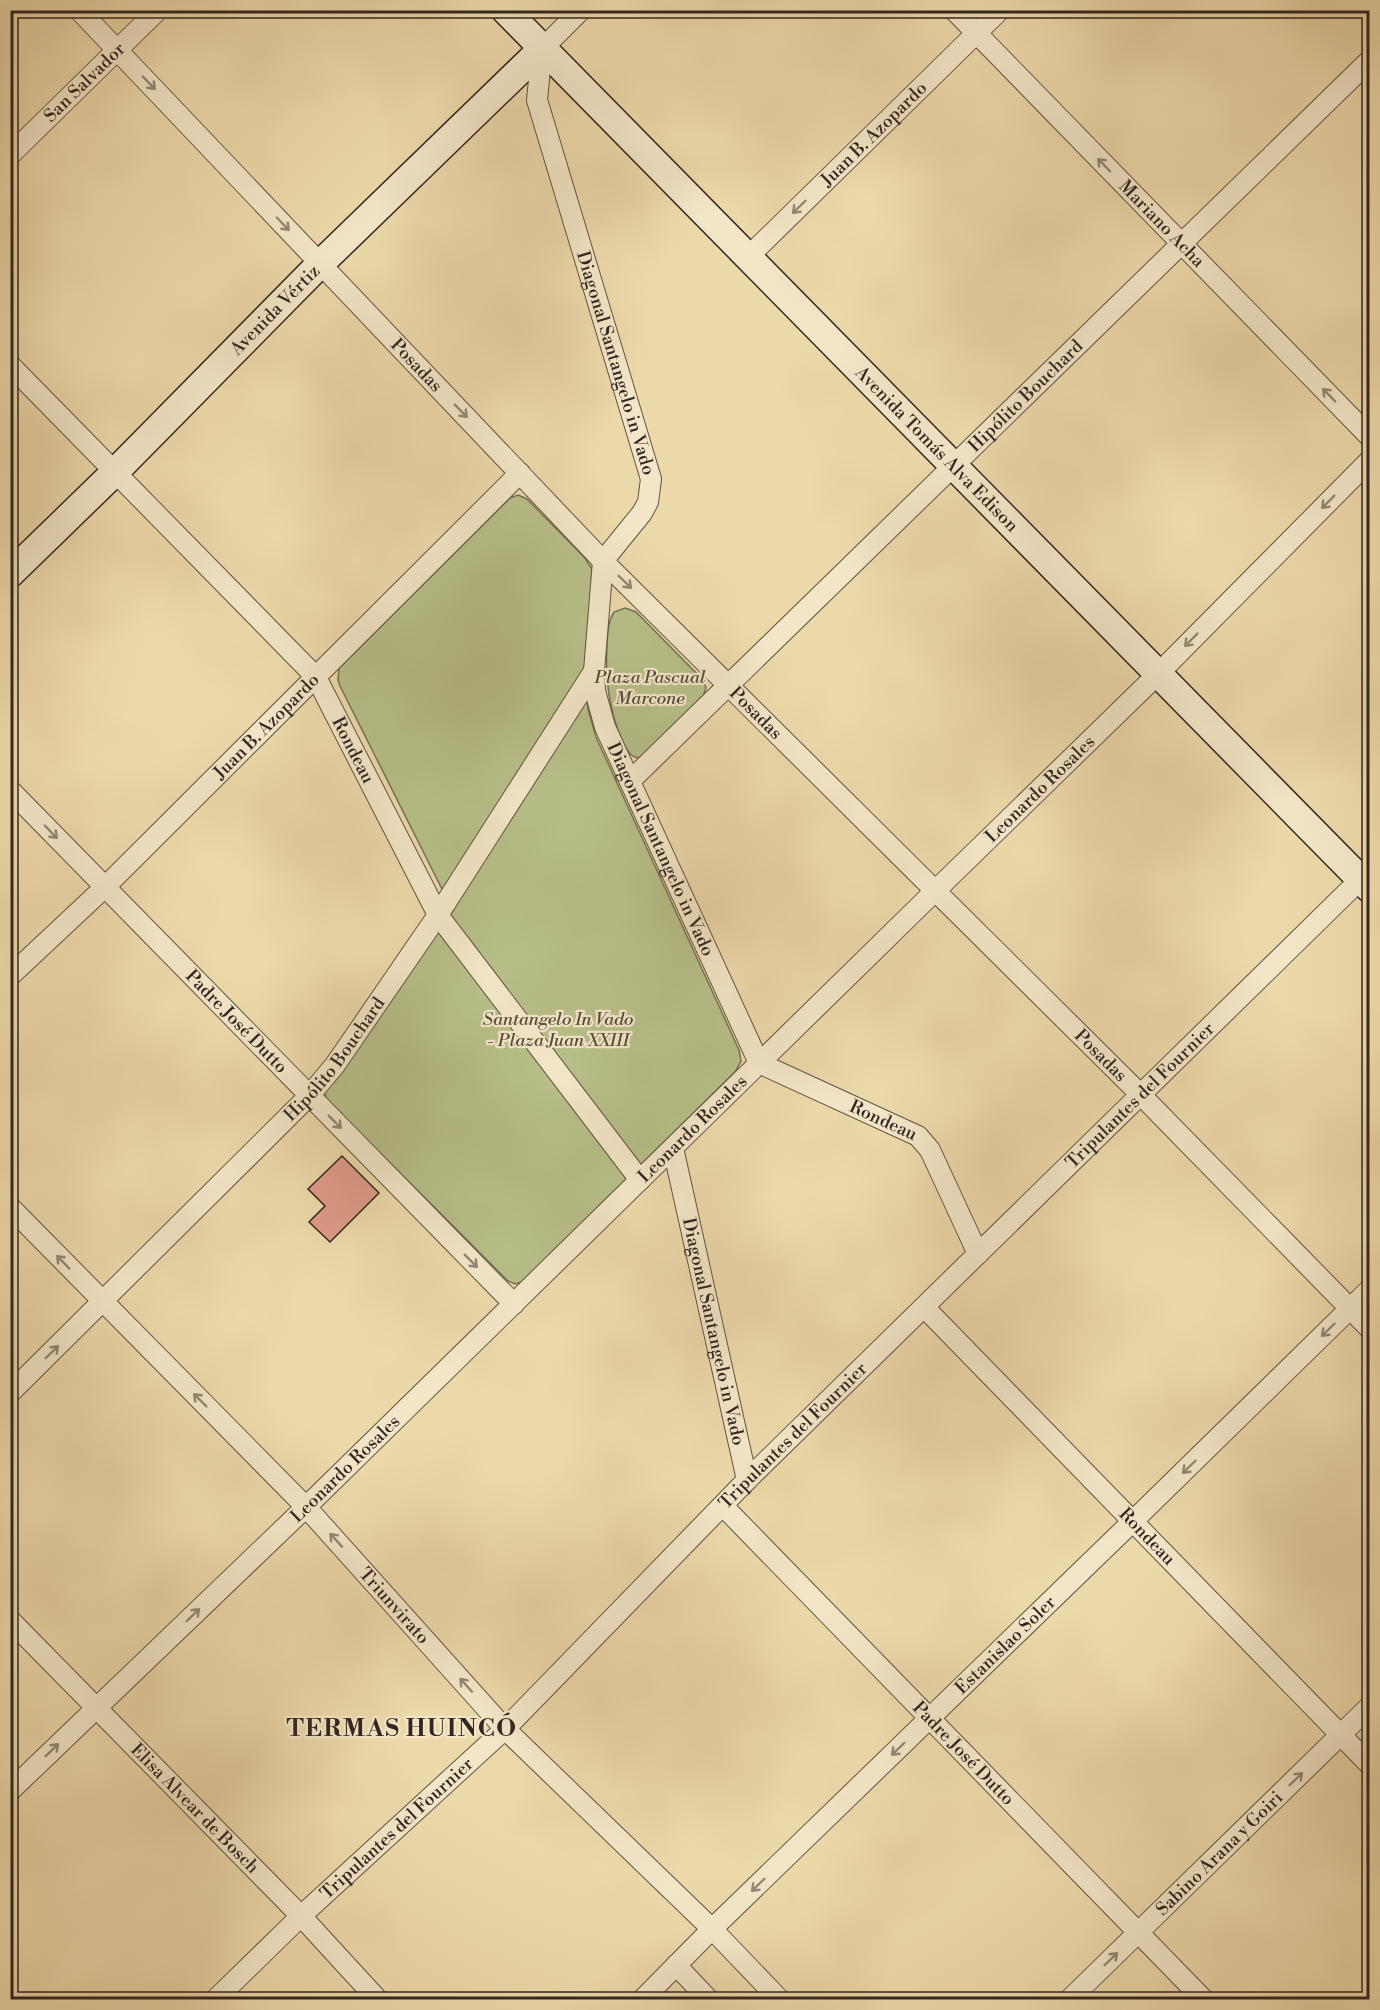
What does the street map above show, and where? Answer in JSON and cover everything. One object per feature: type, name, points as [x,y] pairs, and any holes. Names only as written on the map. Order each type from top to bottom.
[{"type":"main road","name":"Avenida Tomás Alva Edison","points":[[505,10],[1158,674],[1366,879]]},
{"type":"main road","name":"Avenida Vértiz","points":[[10,574],[115,472],[320,264],[542,48]]},
{"type":"street","name":"Posadas","points":[[79,10],[603,561],[1140,1094],[1370,1329]]},
{"type":"street","name":"San Salvador","points":[[10,156],[159,10]]},
{"type":"street","points":[[542,48],[581,10]]},
{"type":"street","name":"Mariano Acha","points":[[954,10],[1370,437]]},
{"type":"street","name":"Juan B. Azopardo","points":[[748,257],[1000,10]]},
{"type":"street","name":"Diagonal Santangelo in Vado","points":[[542,48],[537,100],[651,479],[648,502],[642,513],[603,561],[594,671],[595,691],[605,727],[759,1064]]},
{"type":"street","name":"Hipólito Bouchard","points":[[630,782],[1370,60]]},
{"type":"street","name":"Rondeau","points":[[10,365],[316,677],[438,915],[640,1180]]},
{"type":"street","name":"Leonardo Rosales","points":[[10,1791],[306,1507],[1158,674],[1370,460]]},
{"type":"street","name":"Juan B. Azopardo","points":[[10,976],[105,887],[520,473]]},
{"type":"street","name":"Hipólito Bouchard","points":[[10,1393],[309,1096],[335,1065],[438,915],[594,671]]},
{"type":"street","name":"Padre José Dutto","points":[[10,790],[514,1304]]},
{"type":"street","name":"Tripulantes del Fournier","points":[[215,2000],[301,1916],[505,1729],[747,1480],[1140,1094],[1366,879]]},
{"type":"street","name":"Rondeau","points":[[759,1064],[918,1136],[930,1150],[978,1254]]},
{"type":"street","name":"Diagonal Santangelo in Vado","points":[[673,1148],[747,1480]]},
{"type":"street","name":"Triunvirato","points":[[10,1207],[306,1507],[505,1729],[712,1929],[780,2000]]},
{"type":"street","name":"Estanislao Soler","points":[[642,2000],[712,1929],[1370,1289]]},
{"type":"street","name":"Rondeau","points":[[924,1307],[1370,1765]]},
{"type":"street","name":"Padre José Dutto","points":[[723,1506],[1204,2000]]},
{"type":"street","name":"Elisa Alvear de Bosch","points":[[10,1620],[301,1916],[378,2000]]},
{"type":"street","name":"Sabino Arana y Goiri","points":[[1069,2000],[1370,1706]]},
{"type":"street","points":[[676,1965],[709,2000]]},
{"type":"green space","name":"Santangelo In Vado - Plaza Juan XXIII","points":[[518,495],[527,499],[585,558],[592,569],[586,691],[588,709],[596,737],[739,1050],[741,1061],[735,1072],[522,1282],[515,1284],[508,1281],[326,1099],[325,1091],[453,911],[340,686],[339,668],[510,498]]},
{"type":"green space","name":"Plaza Pascual Marcone","points":[[625,608],[636,612],[703,680],[706,688],[703,696],[641,758],[631,755],[622,740],[613,717],[607,680],[606,656],[609,623],[614,612]]},
{"type":"building","points":[[342,1156],[379,1193],[330,1242],[309,1222],[325,1206],[308,1189]]},
{"type":"district","name":"TERMAS HUINCÓ","points":[[402,1728]]}]
